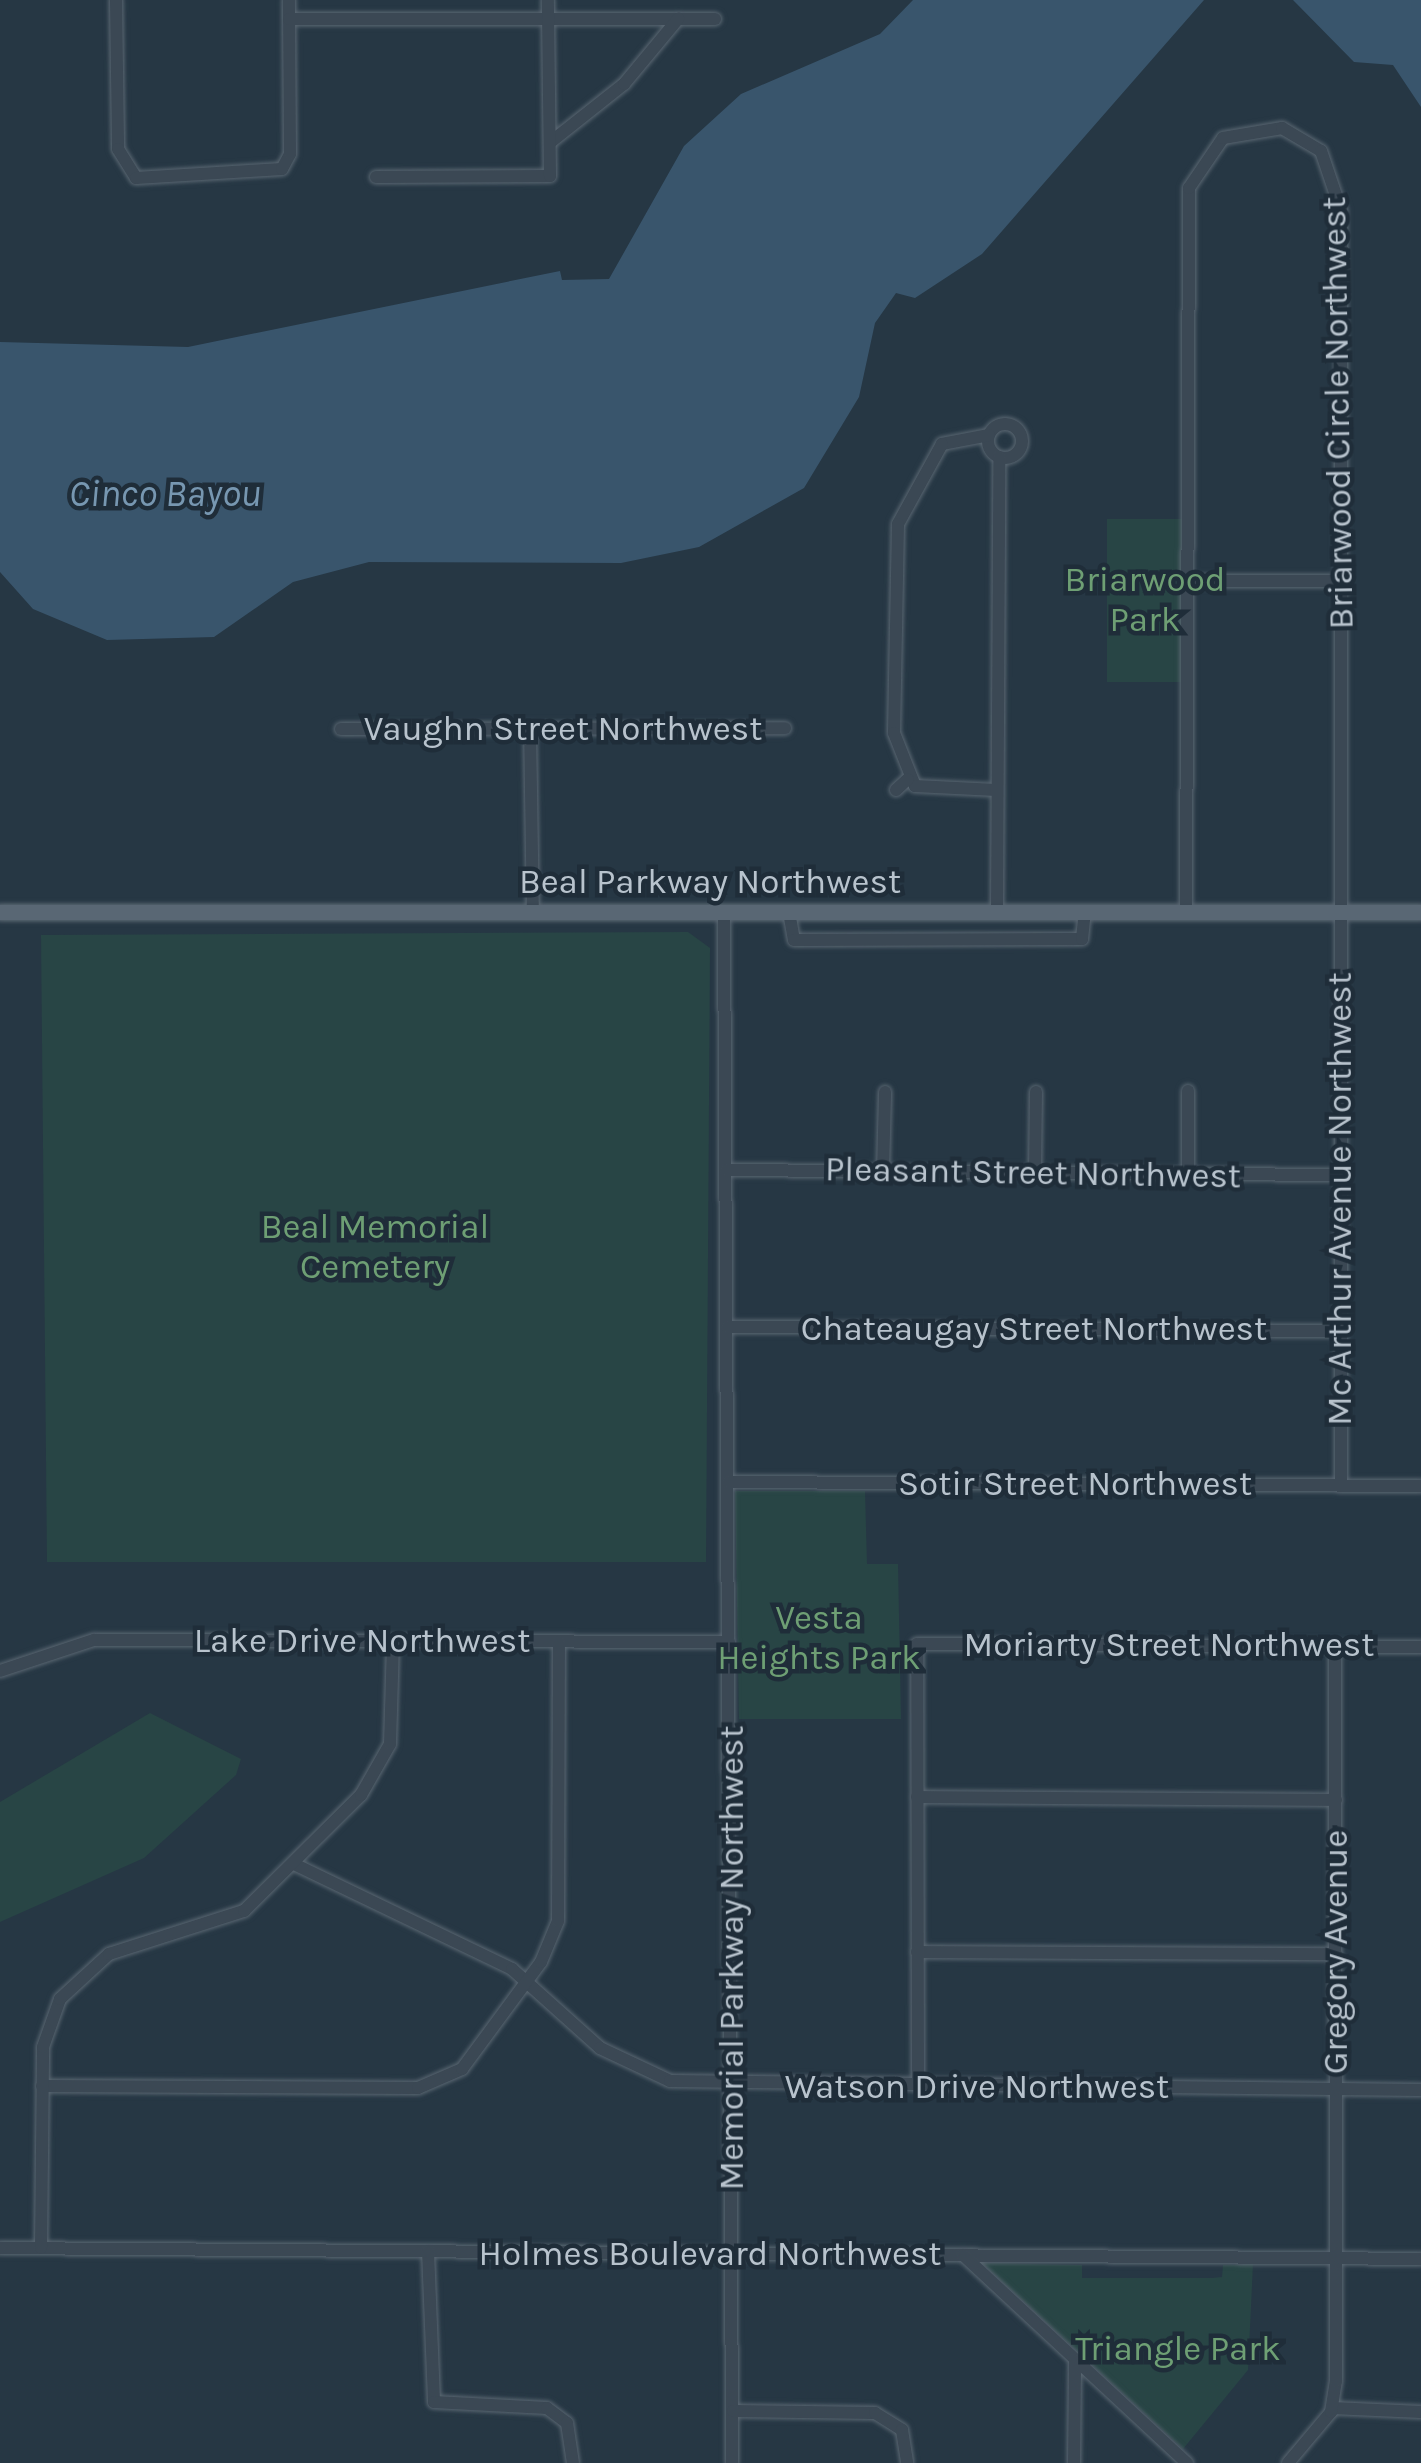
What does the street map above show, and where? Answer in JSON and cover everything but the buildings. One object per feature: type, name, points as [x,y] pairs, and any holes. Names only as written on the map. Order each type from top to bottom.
[{"type":"main road","name":"Beal Parkway Northwest","points":[[0,912],[1421,912]]},
{"type":"street","points":[[116,0],[118,149],[127,173],[276,173],[290,154],[289,0]]},
{"type":"street","points":[[376,176],[550,176],[548,0]]},
{"type":"street","points":[[289,19],[715,19]]},
{"type":"street","points":[[552,142],[624,84],[678,19]]},
{"type":"street","name":"Briarwood Circle Northwest","points":[[1186,912],[1188,188],[1214,144],[1259,126],[1310,142],[1340,197],[1340,912]]},
{"type":"street","points":[[908,780],[894,733],[898,524],[942,444],[989,434],[1005,424],[1021,434],[1018,453],[999,457]]},
{"type":"street","points":[[989,434],[999,457],[997,912]]},
{"type":"street","points":[[1186,581],[1340,581]]},
{"type":"street","points":[[530,728],[533,912]]},
{"type":"street","name":"Vaughn Street Northwest","points":[[341,729],[784,728]]},
{"type":"street","points":[[908,780],[943,793],[996,790]]},
{"type":"street","points":[[896,790],[908,780]]},
{"type":"street","name":"Memorial Parkway Northwest","points":[[724,912],[734,2254],[732,2463]]},
{"type":"street","points":[[789,912],[794,940],[1082,939],[1085,912]]},
{"type":"street","name":"Mc Arthur Avenue Northwest","points":[[1340,912],[1342,1486]]},
{"type":"street","points":[[1188,1091],[1188,1174]]},
{"type":"street","points":[[883,1171],[884,1092]]},
{"type":"street","points":[[1036,1092],[1036,1173]]},
{"type":"street","name":"Pleasant Street Northwest","points":[[726,1170],[1340,1175]]},
{"type":"street","name":"Chateaugay Street Northwest","points":[[727,1327],[1341,1331]]},
{"type":"street","name":"Sotir Street Northwest","points":[[728,1482],[1421,1486]]},
{"type":"street","name":"Lake Drive Northwest","points":[[0,1671],[94,1640],[730,1642]]},
{"type":"street","points":[[41,2248],[42,2086],[52,2014],[81,1972],[129,1946],[232,1917],[296,1865],[371,1783],[387,1751],[394,1641]]},
{"type":"street","points":[[42,2086],[428,2086],[462,2069],[526,1984],[560,1908],[559,1642]]},
{"type":"street","name":"Moriarty Street Northwest","points":[[916,1797],[917,1644],[1421,1647]]},
{"type":"street","name":"Gregory Avenue","points":[[1332,2408],[1337,2258],[1336,1646]]},
{"type":"street","points":[[918,2086],[916,1797],[1336,1800]]},
{"type":"street","name":"Watson Drive Northwest","points":[[296,1865],[526,1984],[636,2070],[733,2084],[1421,2090]]},
{"type":"street","points":[[917,1952],[1336,1954]]},
{"type":"street","name":"Holmes Boulevard Northwest","points":[[0,2248],[1421,2259]]},
{"type":"street","points":[[428,2252],[428,2393],[446,2405],[547,2408],[567,2423],[573,2463]]},
{"type":"street","points":[[963,2256],[1187,2463]]},
{"type":"street","points":[[1074,2463],[1075,2360]]},
{"type":"street","points":[[1288,2463],[1332,2408],[1421,2412]]},
{"type":"street","points":[[733,2411],[874,2413],[902,2430],[907,2463]]},
{"type":"green space","name":"Briarwood Park","points":[[1107,519],[1182,519],[1182,682],[1107,682]]},
{"type":"green space","name":"Beal Memorial Cemetery","points":[[688,932],[710,948],[706,1562],[47,1562],[41,935]]},
{"type":"green space","name":"Vesta Heights Park","points":[[735,1491],[865,1491],[867,1564],[898,1564],[901,1719],[739,1719]]},
{"type":"green space","points":[[150,1713],[241,1759],[236,1775],[144,1858],[0,1922],[0,1802]]},
{"type":"green space","name":"Triangle Park","points":[[982,2263],[1082,2265],[1082,2278],[1212,2278],[1222,2277],[1223,2265],[1253,2264],[1248,2370],[1183,2449]]},
{"type":"water","name":"Cinco Bayou","points":[[913,0],[1204,0],[982,254],[915,298],[896,293],[875,323],[859,397],[804,488],[699,547],[621,563],[369,562],[293,582],[214,637],[107,640],[33,609],[0,572],[0,342],[188,347],[560,271],[562,280],[609,279],[684,146],[741,94],[880,34]]},
{"type":"water","points":[[1293,0],[1421,0],[1421,107],[1393,65],[1354,62]]}]
